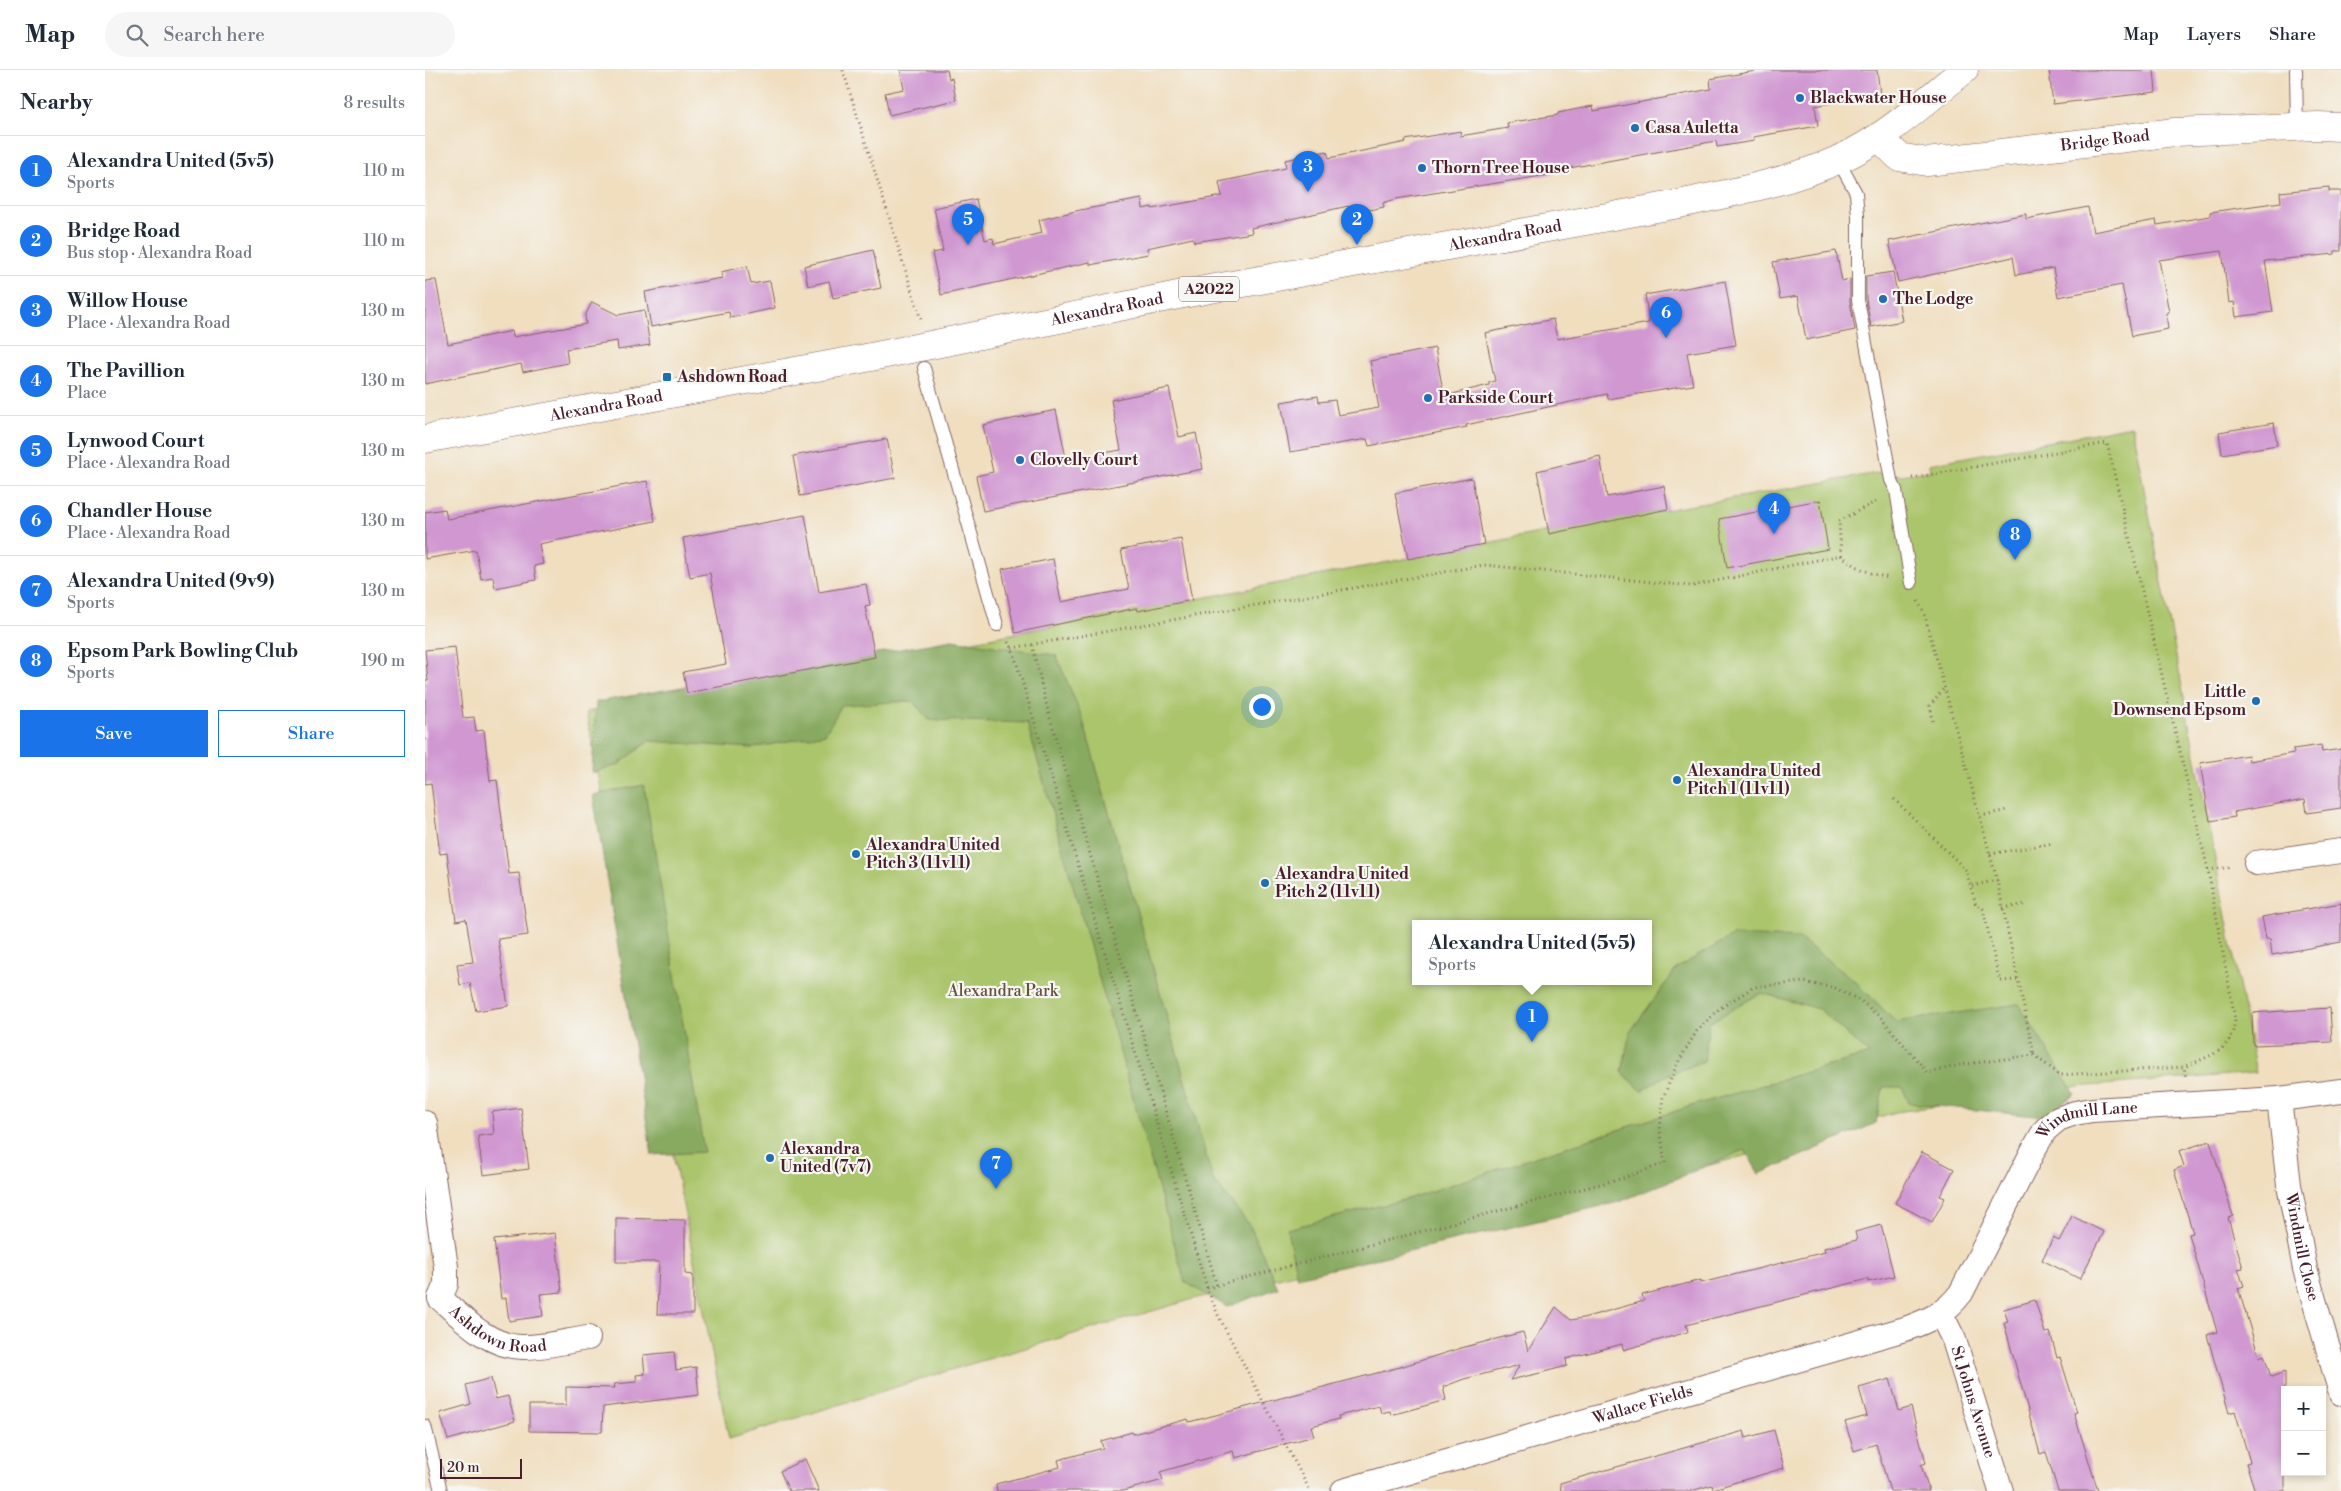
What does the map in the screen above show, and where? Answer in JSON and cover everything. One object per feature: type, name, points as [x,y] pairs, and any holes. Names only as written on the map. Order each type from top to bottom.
[{"type":"main road","name":"Alexandra Road","points":[[425,439],[861,360],[1188,293],[1679,204],[1793,178],[1837,160],[1879,137],[1964,70]]},
{"type":"main road","name":"Bridge Road","points":[[1879,137],[1899,156],[1927,162],[2175,132],[2341,127]]},
{"type":"street","points":[[2256,863],[2341,851]]},
{"type":"street","name":"Windmill Lane","points":[[1941,1314],[1961,1294],[2045,1130],[2058,1119],[2084,1112],[2279,1099],[2341,1091]]},
{"type":"street","name":"Windmill Close","points":[[2279,1099],[2289,1185],[2305,1269],[2341,1393]]},
{"type":"street","name":"Ashdown Road","points":[[425,1124],[446,1267],[446,1284],[432,1302],[499,1343],[523,1347],[588,1338]]},
{"type":"street","name":"Wallace Fields","points":[[1343,1491],[1905,1329],[1941,1314]]},
{"type":"street","name":"St Johns Avenue","points":[[1941,1314],[1954,1340],[2001,1491]]},
{"type":"lane","points":[[2296,70],[2297,127]]},
{"type":"lane","points":[[1837,160],[1856,193],[1858,216],[1858,300],[1891,480],[1897,490],[1911,582]]},
{"type":"lane","points":[[924,368],[997,625]]},
{"type":"lane","points":[[425,1426],[441,1491]]},
{"type":"path","points":[[843,70],[922,324],[935,331],[937,344]]},
{"type":"path","points":[[2107,443],[2209,870],[2235,1019],[2234,1034],[2222,1050],[2185,1067],[2060,1075],[2034,1055],[1997,880],[1925,616],[1911,582],[1870,574],[1851,564],[1841,555],[1839,521],[1897,490],[1903,480],[2107,443]]},
{"type":"path","points":[[1012,648],[1484,565],[1692,586],[1841,555]]},
{"type":"path","points":[[997,625],[1012,648],[1207,1288],[1218,1315],[1310,1490]]},
{"type":"path","points":[[1032,645],[1048,711],[1217,1286]]},
{"type":"path","points":[[1933,721],[1930,706],[1945,687]]},
{"type":"path","points":[[1894,799],[1966,870],[1973,886],[1976,905],[1983,909],[1998,975],[2001,981],[2017,980]]},
{"type":"path","points":[[1980,816],[2007,810]]},
{"type":"path","points":[[1990,854],[2054,843]]},
{"type":"path","points":[[1973,886],[1997,880]]},
{"type":"path","points":[[2003,908],[2027,904]]},
{"type":"path","points":[[1207,1288],[1623,1178],[1665,1163],[1660,1130],[1663,1098],[1677,1064],[1697,1031],[1720,1008],[1753,987],[1804,982],[1835,988],[1861,1001],[1875,1013],[1928,1073],[1960,1065],[2034,1055]]},
{"type":"path","points":[[1875,1013],[1879,1009]]},
{"type":"path","points":[[2185,1067],[2190,1104]]},
{"type":"green space","name":"Alexandra Park","points":[[2132,426],[2256,1073],[2064,1088],[1896,1112],[1733,1159],[1197,1298],[957,1368],[729,1439],[586,712],[1093,619],[1591,523],[1877,473],[1901,475],[1930,471],[1929,464]]},
{"type":"green space","points":[[952,640],[1056,655],[1082,717],[1213,1180],[1250,1226],[1278,1288],[1227,1307],[1185,1282],[1027,723],[929,720],[912,701],[842,705],[825,734],[752,748],[649,741],[618,765],[592,773],[596,702]]},
{"type":"green space","points":[[644,785],[704,1152],[652,1155],[593,795]]},
{"type":"green space","points":[[1734,935],[1799,938],[1855,981],[1896,1022],[2018,1004],[2075,1094],[2044,1117],[1909,1103],[1902,1087],[1883,1087],[1876,1123],[1759,1174],[1745,1150],[1619,1202],[1297,1277],[1287,1229],[1407,1199],[1691,1106],[1869,1054],[1819,1009],[1761,993],[1709,1023],[1704,1061],[1663,1077],[1642,1091],[1622,1072],[1630,1032],[1677,968]]},
{"type":"building","points":[[900,70],[947,70],[949,79],[952,78],[956,100],[889,115],[885,93],[904,89]]},
{"type":"building","points":[[1761,70],[1877,70],[1880,94],[1815,106],[1818,126],[1753,137],[1754,141],[1717,147],[1716,141],[1553,171],[1554,174],[1396,199],[1383,203],[1384,207],[1350,214],[1348,206],[1251,228],[1252,233],[1194,242],[1193,238],[1147,248],[1148,254],[1090,265],[1090,262],[941,295],[932,253],[943,251],[934,208],[976,199],[985,240],[993,238],[994,244],[1042,233],[1039,220],[1080,210],[1142,199],[1143,209],[1152,207],[1152,209],[1222,196],[1219,182],[1286,168],[1285,160],[1327,151],[1329,158],[1406,142],[1405,140],[1461,131],[1460,136],[1508,128],[1507,123],[1558,115],[1558,113],[1593,106],[1594,111],[1711,89],[1710,79]]},
{"type":"building","points":[[2049,70],[2154,70],[2156,92],[2053,104]]},
{"type":"building","points":[[2329,187],[2329,191],[2341,191],[2341,251],[2335,251],[2335,254],[2265,261],[2273,312],[2236,317],[2234,302],[2229,303],[2222,251],[2159,260],[2169,312],[2166,313],[2168,329],[2132,336],[2122,285],[2058,297],[2053,268],[2016,275],[2013,257],[1898,282],[1889,241],[2026,214],[2026,219],[2088,207],[2093,232],[2156,220],[2157,225],[2210,216],[2210,212],[2281,202],[2280,192]]},
{"type":"building","points":[[873,250],[881,288],[833,298],[829,281],[808,286],[804,266]]},
{"type":"building","points":[[1836,251],[1842,281],[1850,279],[1850,301],[1855,330],[1806,340],[1798,296],[1780,299],[1773,262]]},
{"type":"building","points":[[747,266],[751,284],[770,281],[775,308],[730,318],[729,312],[651,327],[645,292],[722,278],[721,272]]},
{"type":"building","name":"The Lodge","points":[[1893,272],[1902,321],[1871,327],[1866,299],[1866,276]]},
{"type":"building","points":[[436,280],[448,344],[512,331],[513,337],[586,324],[585,316],[592,302],[618,315],[644,310],[650,345],[618,350],[617,341],[566,349],[568,363],[523,372],[521,364],[425,384],[425,281]]},
{"type":"building","points":[[1725,281],[1736,345],[1687,353],[1693,385],[1608,399],[1607,394],[1466,425],[1467,427],[1369,446],[1367,439],[1290,452],[1281,402],[1318,396],[1319,402],[1335,400],[1338,415],[1379,408],[1370,361],[1435,348],[1444,396],[1489,385],[1489,382],[1495,381],[1485,333],[1553,319],[1557,339],[1649,323],[1645,295]]},
{"type":"building","points":[[1169,388],[1179,437],[1196,433],[1203,469],[983,511],[976,476],[993,472],[983,425],[1056,410],[1066,458],[1071,457],[1071,459],[1121,450],[1111,400]]},
{"type":"building","points":[[2274,423],[2277,445],[2222,454],[2219,432]]},
{"type":"building","points":[[887,439],[895,478],[800,496],[793,456]]},
{"type":"building","points":[[1600,456],[1607,497],[1664,486],[1668,509],[1549,534],[1537,471]]},
{"type":"building","points":[[1472,478],[1484,544],[1408,559],[1395,493]]},
{"type":"building","points":[[647,481],[655,521],[539,544],[543,564],[534,566],[536,580],[495,588],[493,577],[481,579],[476,550],[425,559],[425,512],[445,509],[447,519]]},
{"type":"building","points":[[1820,500],[1828,549],[1727,568],[1719,519]]},
{"type":"building","points":[[805,515],[819,592],[866,584],[870,605],[865,606],[875,657],[687,693],[683,672],[726,664],[710,573],[690,577],[683,538]]},
{"type":"building","points":[[1181,539],[1192,600],[1138,611],[1137,608],[1015,633],[1002,569],[1053,559],[1061,602],[1129,589],[1121,550]]},
{"type":"building","points":[[455,647],[463,718],[474,717],[476,731],[484,730],[490,781],[497,780],[509,874],[519,873],[528,935],[498,939],[508,1006],[476,1011],[470,983],[460,985],[457,964],[473,962],[466,919],[456,921],[447,853],[440,854],[431,783],[425,784],[425,681],[428,681],[425,650]]},
{"type":"building","points":[[2321,745],[2322,752],[2341,749],[2341,808],[2307,813],[2305,799],[2234,812],[2235,817],[2210,821],[2200,763],[2248,755],[2249,761],[2294,753],[2293,749]]},
{"type":"building","points":[[2341,903],[2341,942],[2272,955],[2270,939],[2266,939],[2262,917]]},
{"type":"building","points":[[2330,1008],[2332,1042],[2253,1045],[2252,1013]]},
{"type":"building","points":[[521,1108],[529,1169],[483,1175],[478,1136],[494,1134],[492,1112]]},
{"type":"building","points":[[2210,1141],[2233,1216],[2228,1218],[2243,1268],[2238,1269],[2244,1286],[2238,1288],[2259,1357],[2264,1355],[2271,1377],[2285,1372],[2285,1386],[2281,1386],[2281,1476],[2285,1476],[2285,1491],[2255,1491],[2246,1463],[2250,1462],[2235,1411],[2229,1413],[2207,1335],[2217,1332],[2189,1234],[2193,1233],[2174,1170],[2184,1166],[2179,1151]]},
{"type":"building","points":[[1922,1152],[1954,1169],[1940,1196],[1945,1198],[1932,1222],[1895,1203]]},
{"type":"building","points":[[2072,1216],[2104,1232],[2080,1279],[2042,1260],[2053,1238],[2059,1241]]},
{"type":"building","points":[[616,1218],[685,1220],[685,1274],[693,1275],[693,1314],[657,1314],[659,1262],[616,1262]]},
{"type":"building","points":[[1881,1225],[1894,1276],[1868,1282],[1868,1279],[1686,1325],[1688,1332],[1623,1350],[1622,1344],[1566,1359],[1567,1366],[1536,1374],[1510,1380],[1520,1365],[1464,1379],[1443,1387],[1446,1400],[1391,1415],[1390,1411],[1381,1413],[1379,1406],[1338,1416],[1339,1419],[1311,1426],[1314,1436],[1235,1458],[1233,1451],[1160,1472],[1163,1480],[1123,1491],[997,1491],[996,1484],[1060,1467],[1058,1460],[1103,1448],[1101,1441],[1132,1432],[1133,1434],[1188,1419],[1189,1422],[1400,1367],[1461,1348],[1523,1332],[1528,1351],[1556,1307],[1571,1320],[1583,1318],[1644,1301],[1642,1295],[1701,1280],[1701,1283],[1825,1252],[1824,1248],[1857,1240],[1855,1232]]},
{"type":"building","points":[[555,1233],[562,1292],[540,1294],[543,1316],[509,1321],[506,1298],[501,1299],[494,1240]]},
{"type":"building","points":[[2035,1300],[2045,1333],[2050,1332],[2057,1358],[2060,1357],[2077,1412],[2074,1413],[2098,1491],[2058,1491],[2046,1452],[2040,1454],[2004,1323],[2008,1322],[2004,1309]]},
{"type":"building","points":[[674,1352],[676,1370],[696,1367],[699,1395],[603,1407],[602,1432],[529,1431],[529,1405],[566,1405],[566,1387],[615,1388],[614,1384],[637,1382],[636,1375],[645,1374],[643,1355]]},
{"type":"building","points":[[491,1378],[496,1399],[508,1396],[515,1421],[448,1440],[440,1413],[471,1404],[466,1385]]},
{"type":"building","points":[[1890,1379],[1899,1411],[1911,1407],[1926,1463],[1921,1465],[1929,1491],[1890,1491],[1876,1444],[1854,1451],[1845,1422],[1867,1416],[1859,1388]]},
{"type":"building","points":[[1774,1430],[1784,1468],[1713,1489],[1712,1485],[1691,1491],[1561,1491],[1560,1483],[1744,1431],[1746,1438]]},
{"type":"building","points":[[805,1459],[819,1491],[789,1491],[780,1471]]},
{"type":"place","name":"Blackwater House","points":[[1800,98]]},
{"type":"place","name":"Casa Auletta","points":[[1635,128]]},
{"type":"place","name":"Thorn Tree House","points":[[1422,168]]},
{"type":"place","name":"Willow House","points":[[1308,192]]},
{"type":"place","name":"Lynwood Court","points":[[968,245]]},
{"type":"place","name":"Bridge Road","points":[[1357,245]]},
{"type":"place","name":"The Lodge","points":[[1883,299]]},
{"type":"place","name":"Chandler House","points":[[1666,338]]},
{"type":"place","name":"Ashdown Road","points":[[667,377]]},
{"type":"place","name":"Parkside Court","points":[[1428,398]]},
{"type":"place","name":"Clovelly Court","points":[[1020,460]]},
{"type":"place","name":"The Pavillion","points":[[1774,534]]},
{"type":"place","name":"Epsom Park Bowling Club","points":[[2015,560]]},
{"type":"place","name":"Little Downsend Epsom","points":[[2256,701]]},
{"type":"place","name":"Alexandra United Pitch 1 (11v11)","points":[[1677,780]]},
{"type":"place","name":"Alexandra United Pitch 3 (11v11)","points":[[856,854]]},
{"type":"place","name":"Alexandra United Pitch 2 (11v11)","points":[[1265,883]]},
{"type":"place","name":"Alexandra United (5v5)","points":[[1532,1042]]},
{"type":"place","name":"Alexandra United (7v7)","points":[[770,1158]]},
{"type":"place","name":"Alexandra United (9v9)","points":[[996,1189]]}]
